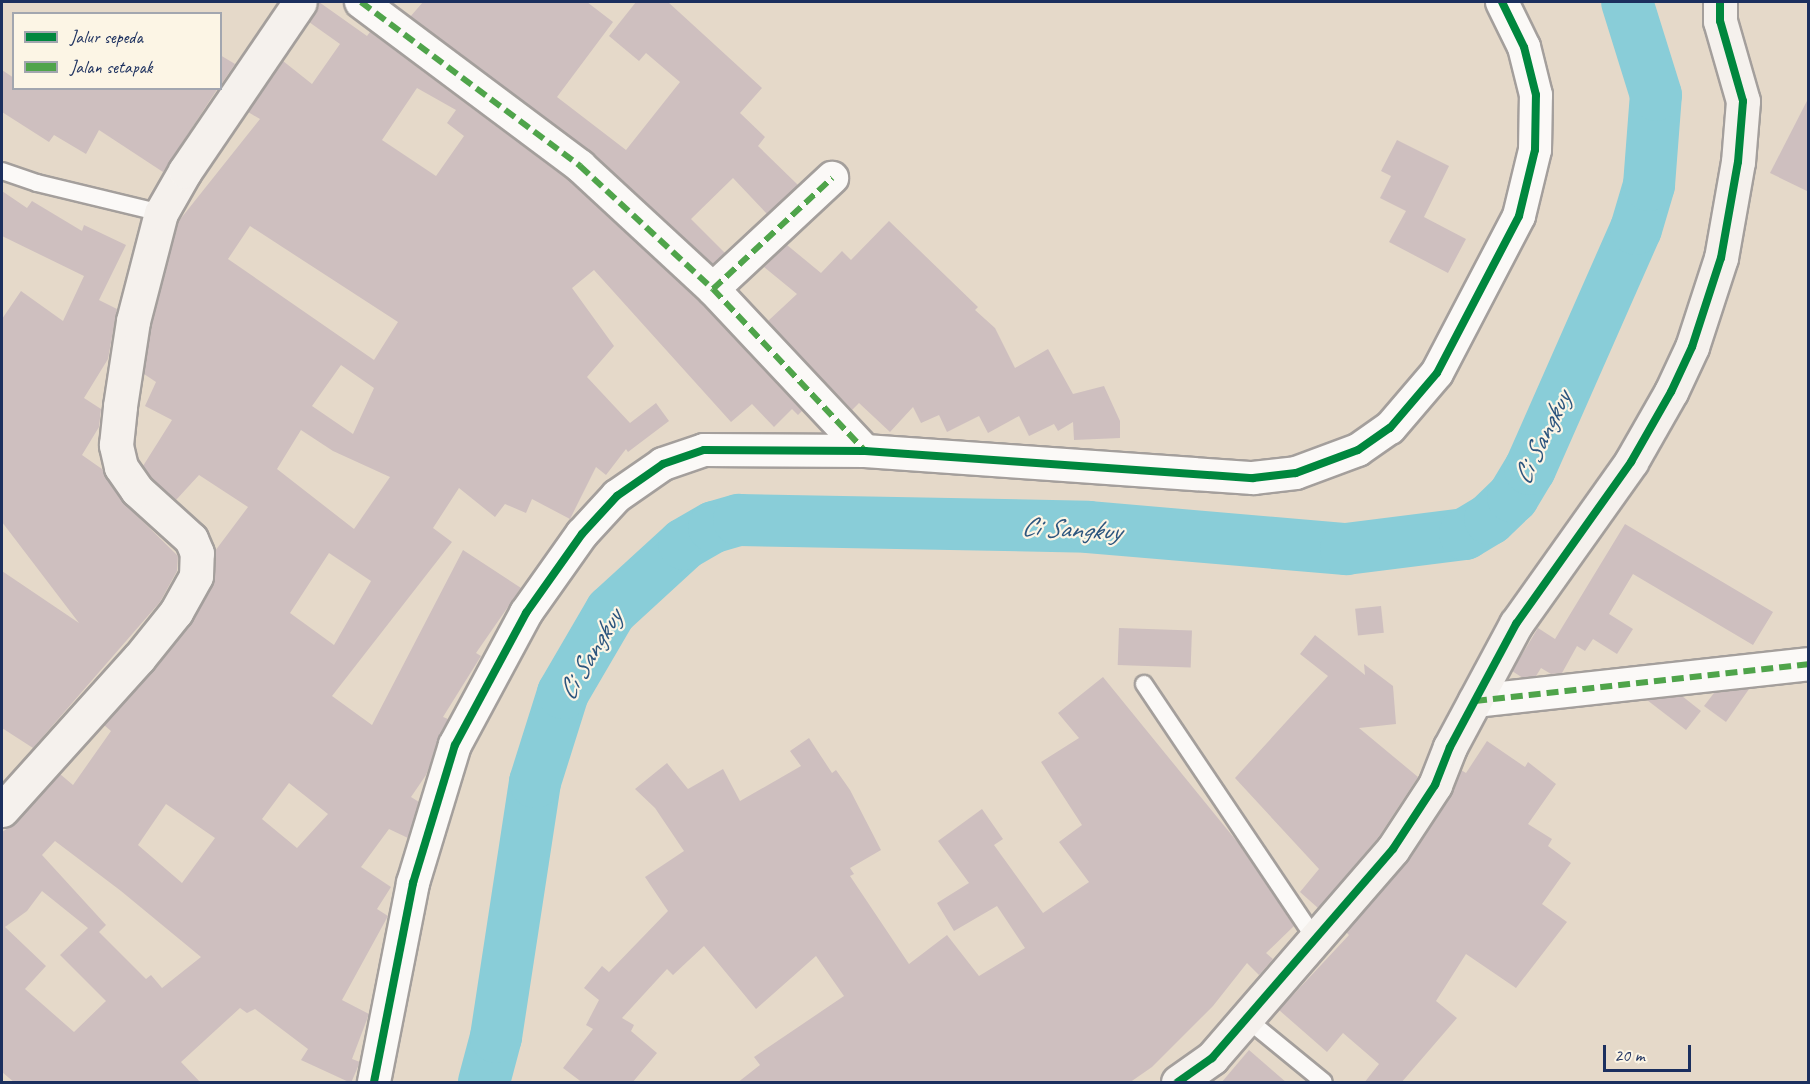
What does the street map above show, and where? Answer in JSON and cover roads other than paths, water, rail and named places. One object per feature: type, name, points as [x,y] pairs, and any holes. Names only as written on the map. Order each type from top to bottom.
[{"type":"street","points":[[361,2],[580,166],[713,289],[865,451]]},
{"type":"street","points":[[374,1083],[412,883],[455,745],[526,612],[582,534],[642,476],[704,450],[865,451],[1253,478],[1296,473],[1358,450],[1382,434],[1437,373],[1519,216],[1535,150],[1536,95],[1524,47],[1502,2]]},
{"type":"street","points":[[1178,1083],[1212,1058],[1317,941],[1416,818],[1516,624],[1631,462],[1692,347],[1720,258],[1743,128],[1743,101],[1720,21],[1720,2]]},
{"type":"street","points":[[2,810],[140,658],[176,612],[196,576],[197,553],[191,540],[137,490],[121,467],[117,445],[133,321],[161,213],[185,171],[296,3]]},
{"type":"street","points":[[713,289],[832,178]]},
{"type":"street","points":[[1475,700],[1809,664]]},
{"type":"lane","points":[[2,171],[37,183],[161,213]]},
{"type":"lane","points":[[1144,684],[1317,941]]},
{"type":"lane","points":[[1247,1019],[1324,1083]]},
{"type":"waterway","name":"Ci Sangkuy","points":[[484,1082],[496,1037],[535,782],[563,693],[611,611],[684,544],[714,527],[739,520],[1088,527],[1346,549],[1465,534],[1490,519],[1513,497],[1530,469],[1636,229],[1649,185],[1656,95],[1627,2]]}]
